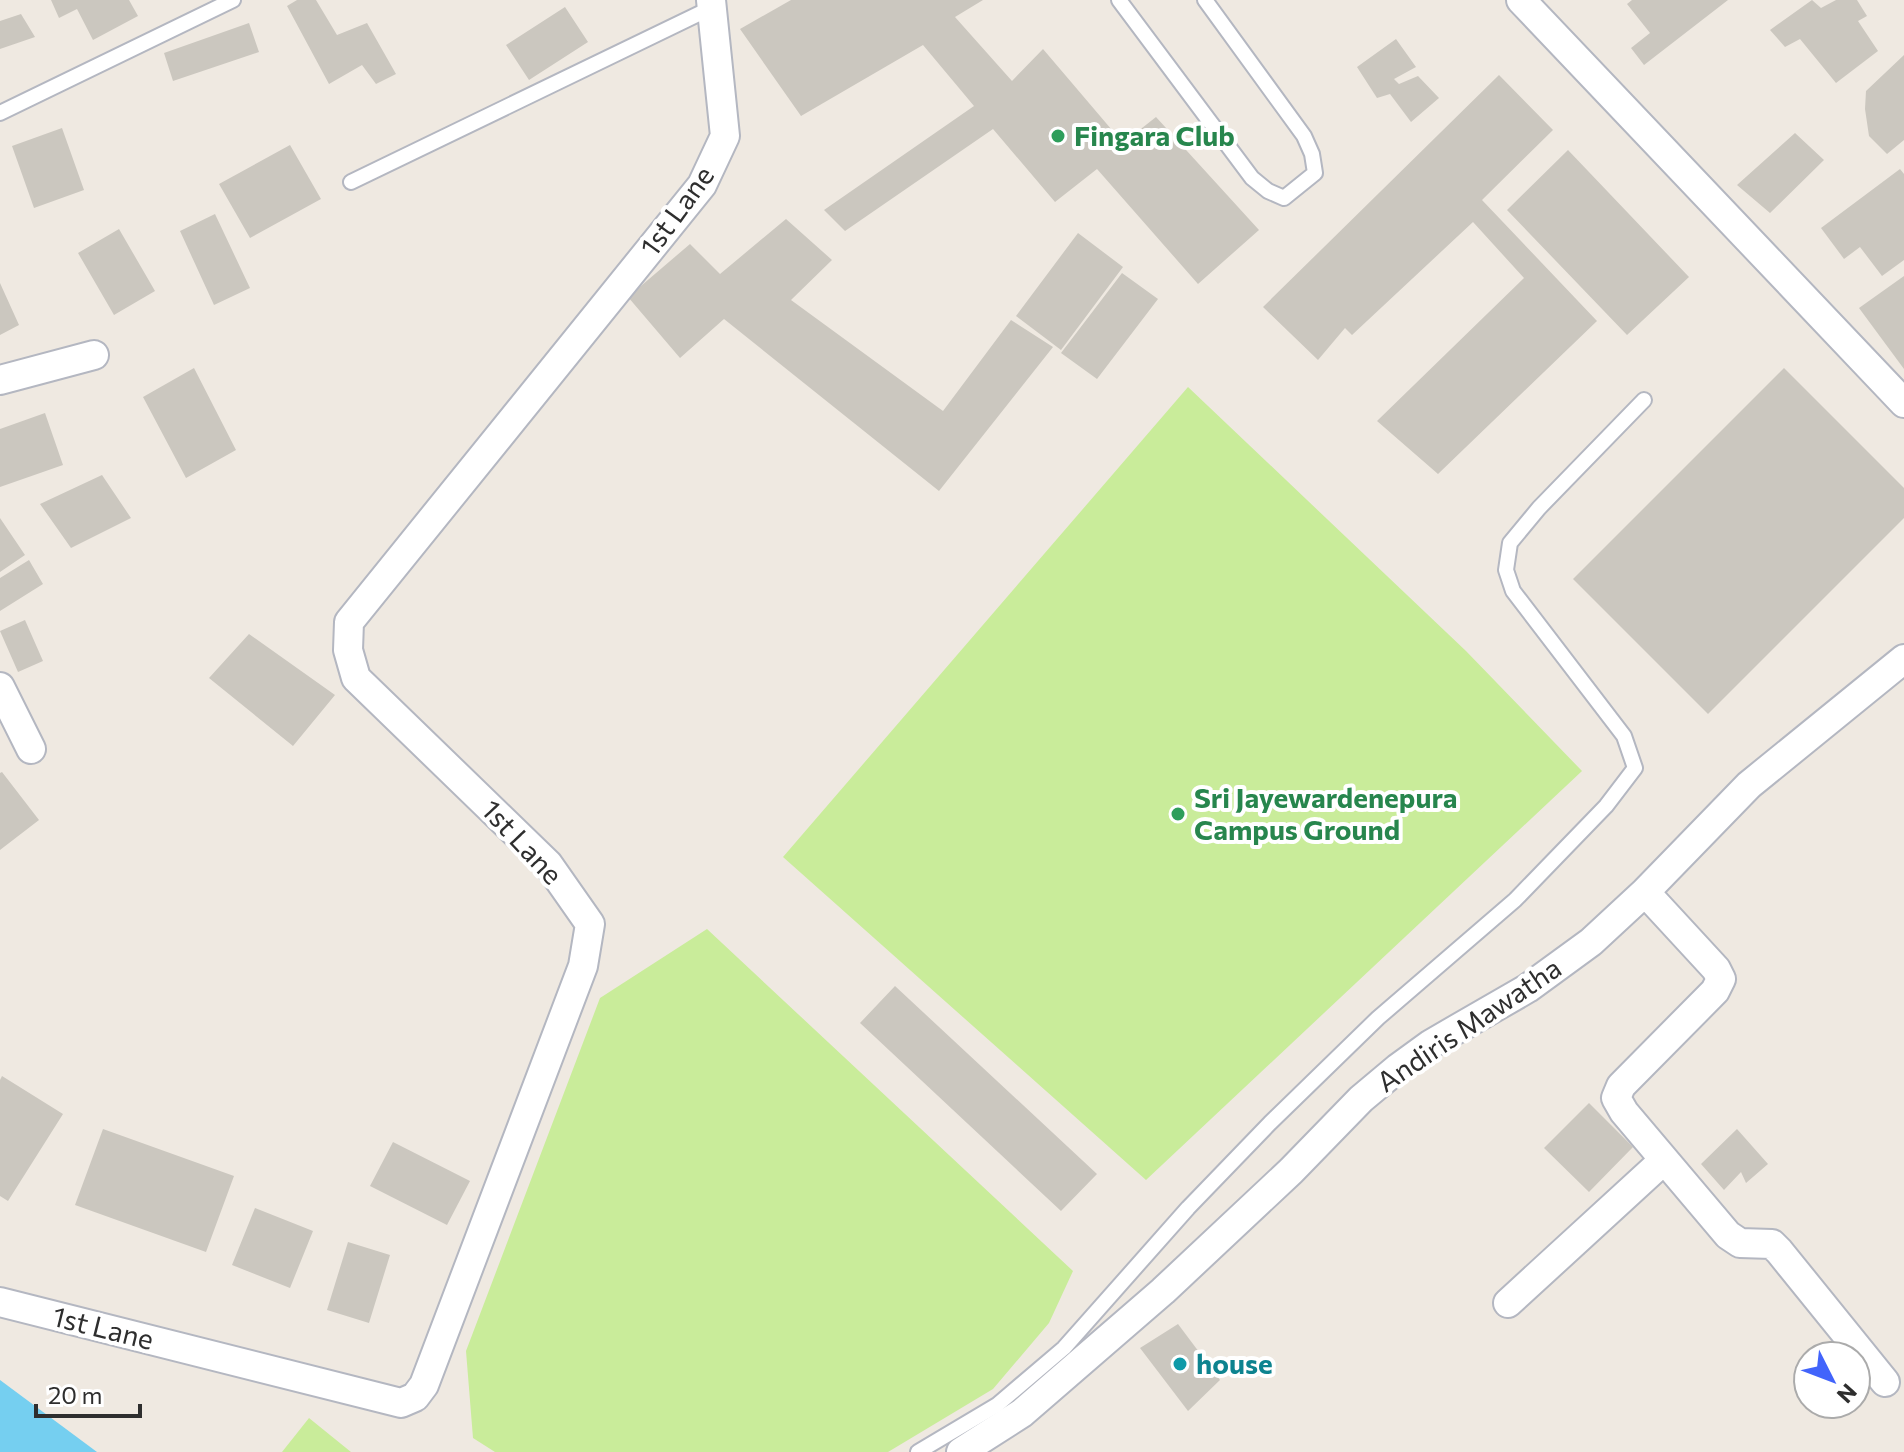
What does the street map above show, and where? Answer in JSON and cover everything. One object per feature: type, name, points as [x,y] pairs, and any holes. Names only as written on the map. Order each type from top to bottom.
[{"type":"street","points":[[1521,0],[1904,403]]},
{"type":"street","name":"1st Lane","points":[[0,1302],[401,1403],[415,1397],[424,1385],[583,966],[590,924],[548,864],[356,678],[348,650],[349,622],[702,185],[725,136],[712,4]]},
{"type":"street","points":[[0,380],[94,355]]},
{"type":"street","name":"Andiris Mawatha","points":[[961,1452],[1022,1413],[1151,1301],[1258,1203],[1361,1099],[1398,1068],[1431,1044],[1528,988],[1591,942],[1645,892],[1749,785],[1904,659]]},
{"type":"street","points":[[0,687],[31,749]]},
{"type":"street","points":[[1645,892],[1716,969],[1721,979],[1715,991],[1621,1086],[1616,1098],[1728,1235],[1740,1243],[1772,1244],[1779,1251],[1885,1382]]},
{"type":"street","points":[[1508,1303],[1664,1160]]},
{"type":"lane","points":[[0,113],[233,0]]},
{"type":"lane","points":[[1119,0],[1252,178],[1268,191],[1284,198],[1315,173],[1312,154],[1304,136],[1205,0]]},
{"type":"lane","points":[[351,182],[712,4]]},
{"type":"lane","points":[[918,1452],[997,1405],[1064,1348],[1219,1176],[1378,1018],[1515,900],[1606,806],[1635,768],[1624,736],[1513,591],[1506,570],[1510,543],[1539,508],[1644,400]]},
{"type":"green space","name":"Sri Jayewardenepura Campus Ground","points":[[1188,387],[1466,651],[1582,771],[1146,1180],[783,857]]},
{"type":"green space","points":[[707,929],[1073,1271],[1049,1323],[993,1389],[888,1452],[495,1452],[473,1438],[466,1351],[600,998]]},
{"type":"green space","points":[[309,1418],[351,1452],[282,1452]]},
{"type":"water","points":[[0,1380],[97,1452],[0,1452]]},
{"type":"building","points":[[51,0],[129,0],[138,16],[93,40],[77,9],[59,18]]},
{"type":"building","points":[[297,0],[316,0],[337,35],[367,23],[396,74],[376,84],[362,65],[329,84],[287,6]]},
{"type":"building","name":"Fingara Club","points":[[791,0],[983,0],[955,17],[1012,81],[1043,49],[1123,143],[1156,117],[1259,230],[1198,284],[1097,169],[1055,202],[993,129],[845,231],[824,210],[974,106],[923,45],[801,116],[740,29]]},
{"type":"building","points":[[1632,0],[1728,0],[1644,65],[1631,48],[1650,33],[1627,4]]},
{"type":"building","points":[[1812,0],[1821,8],[1836,0],[1857,0],[1867,16],[1858,21],[1878,51],[1836,83],[1800,39],[1785,47],[1770,30]]},
{"type":"building","points":[[565,7],[588,42],[529,80],[506,45]]},
{"type":"building","points":[[21,14],[35,37],[0,49],[0,21]]},
{"type":"building","points":[[249,23],[259,52],[173,81],[164,53]]},
{"type":"building","points":[[1396,39],[1416,67],[1394,79],[1399,84],[1418,76],[1439,98],[1411,122],[1390,94],[1377,98],[1357,67]]},
{"type":"building","points":[[1904,55],[1904,140],[1887,154],[1869,136],[1866,91]]},
{"type":"building","points":[[1499,75],[1553,130],[1482,200],[1597,321],[1438,474],[1377,421],[1524,278],[1473,222],[1352,335],[1345,328],[1318,360],[1263,307]]},
{"type":"building","points":[[62,128],[84,190],[34,208],[12,146]]},
{"type":"building","points":[[1795,133],[1824,160],[1770,213],[1737,185]]},
{"type":"building","points":[[290,145],[321,199],[250,238],[219,184]]},
{"type":"building","points":[[1568,150],[1689,277],[1627,335],[1507,210]]},
{"type":"building","points":[[1900,169],[1904,174],[1904,260],[1882,276],[1860,247],[1844,259],[1821,228]]},
{"type":"building","points":[[215,214],[250,288],[214,305],[180,231]]},
{"type":"building","points":[[786,219],[832,260],[791,300],[943,411],[1011,320],[1053,347],[939,491],[724,319],[680,358],[628,297],[690,244],[720,274]]},
{"type":"building","points":[[119,229],[155,291],[114,315],[78,253]]},
{"type":"building","points":[[1078,233],[1123,267],[1061,350],[1016,316]]},
{"type":"building","points":[[1122,273],[1158,299],[1097,379],[1061,353]]},
{"type":"building","points":[[1904,276],[1904,369],[1859,308]]},
{"type":"building","points":[[0,283],[19,325],[0,335]]},
{"type":"building","points":[[194,368],[236,450],[186,478],[143,397]]},
{"type":"building","points":[[1784,368],[1904,488],[1904,518],[1708,714],[1573,579]]},
{"type":"building","points":[[45,413],[63,465],[0,487],[0,429]]},
{"type":"building","points":[[102,475],[131,518],[71,548],[40,504]]},
{"type":"building","points":[[0,518],[25,555],[0,572]]},
{"type":"building","points":[[29,560],[43,584],[0,611],[0,578]]},
{"type":"building","points":[[25,620],[43,661],[18,672],[0,631]]},
{"type":"building","points":[[249,634],[335,695],[293,746],[209,678]]},
{"type":"building","points":[[0,773],[39,820],[0,850]]},
{"type":"building","points":[[895,986],[1097,1174],[1061,1211],[860,1023]]},
{"type":"building","points":[[2,1076],[63,1114],[8,1201],[0,1196]]},
{"type":"building","points":[[1589,1103],[1633,1147],[1589,1192],[1544,1148]]},
{"type":"building","points":[[103,1129],[234,1176],[206,1252],[75,1205]]},
{"type":"building","points":[[1737,1129],[1768,1164],[1746,1183],[1741,1172],[1724,1190],[1701,1164]]},
{"type":"building","points":[[393,1142],[470,1181],[447,1225],[370,1186]]},
{"type":"building","points":[[255,1208],[313,1231],[290,1288],[232,1265]]},
{"type":"building","points":[[348,1242],[390,1255],[369,1323],[327,1310]]},
{"type":"building","name":"house","points":[[1178,1324],[1220,1380],[1188,1411],[1140,1348]]},
{"type":"place","name":"Fingara Club","points":[[1058,136]]},
{"type":"place","name":"Sri Jayewardenepura Campus Ground","points":[[1178,814]]},
{"type":"place","name":"house","points":[[1180,1364]]}]
